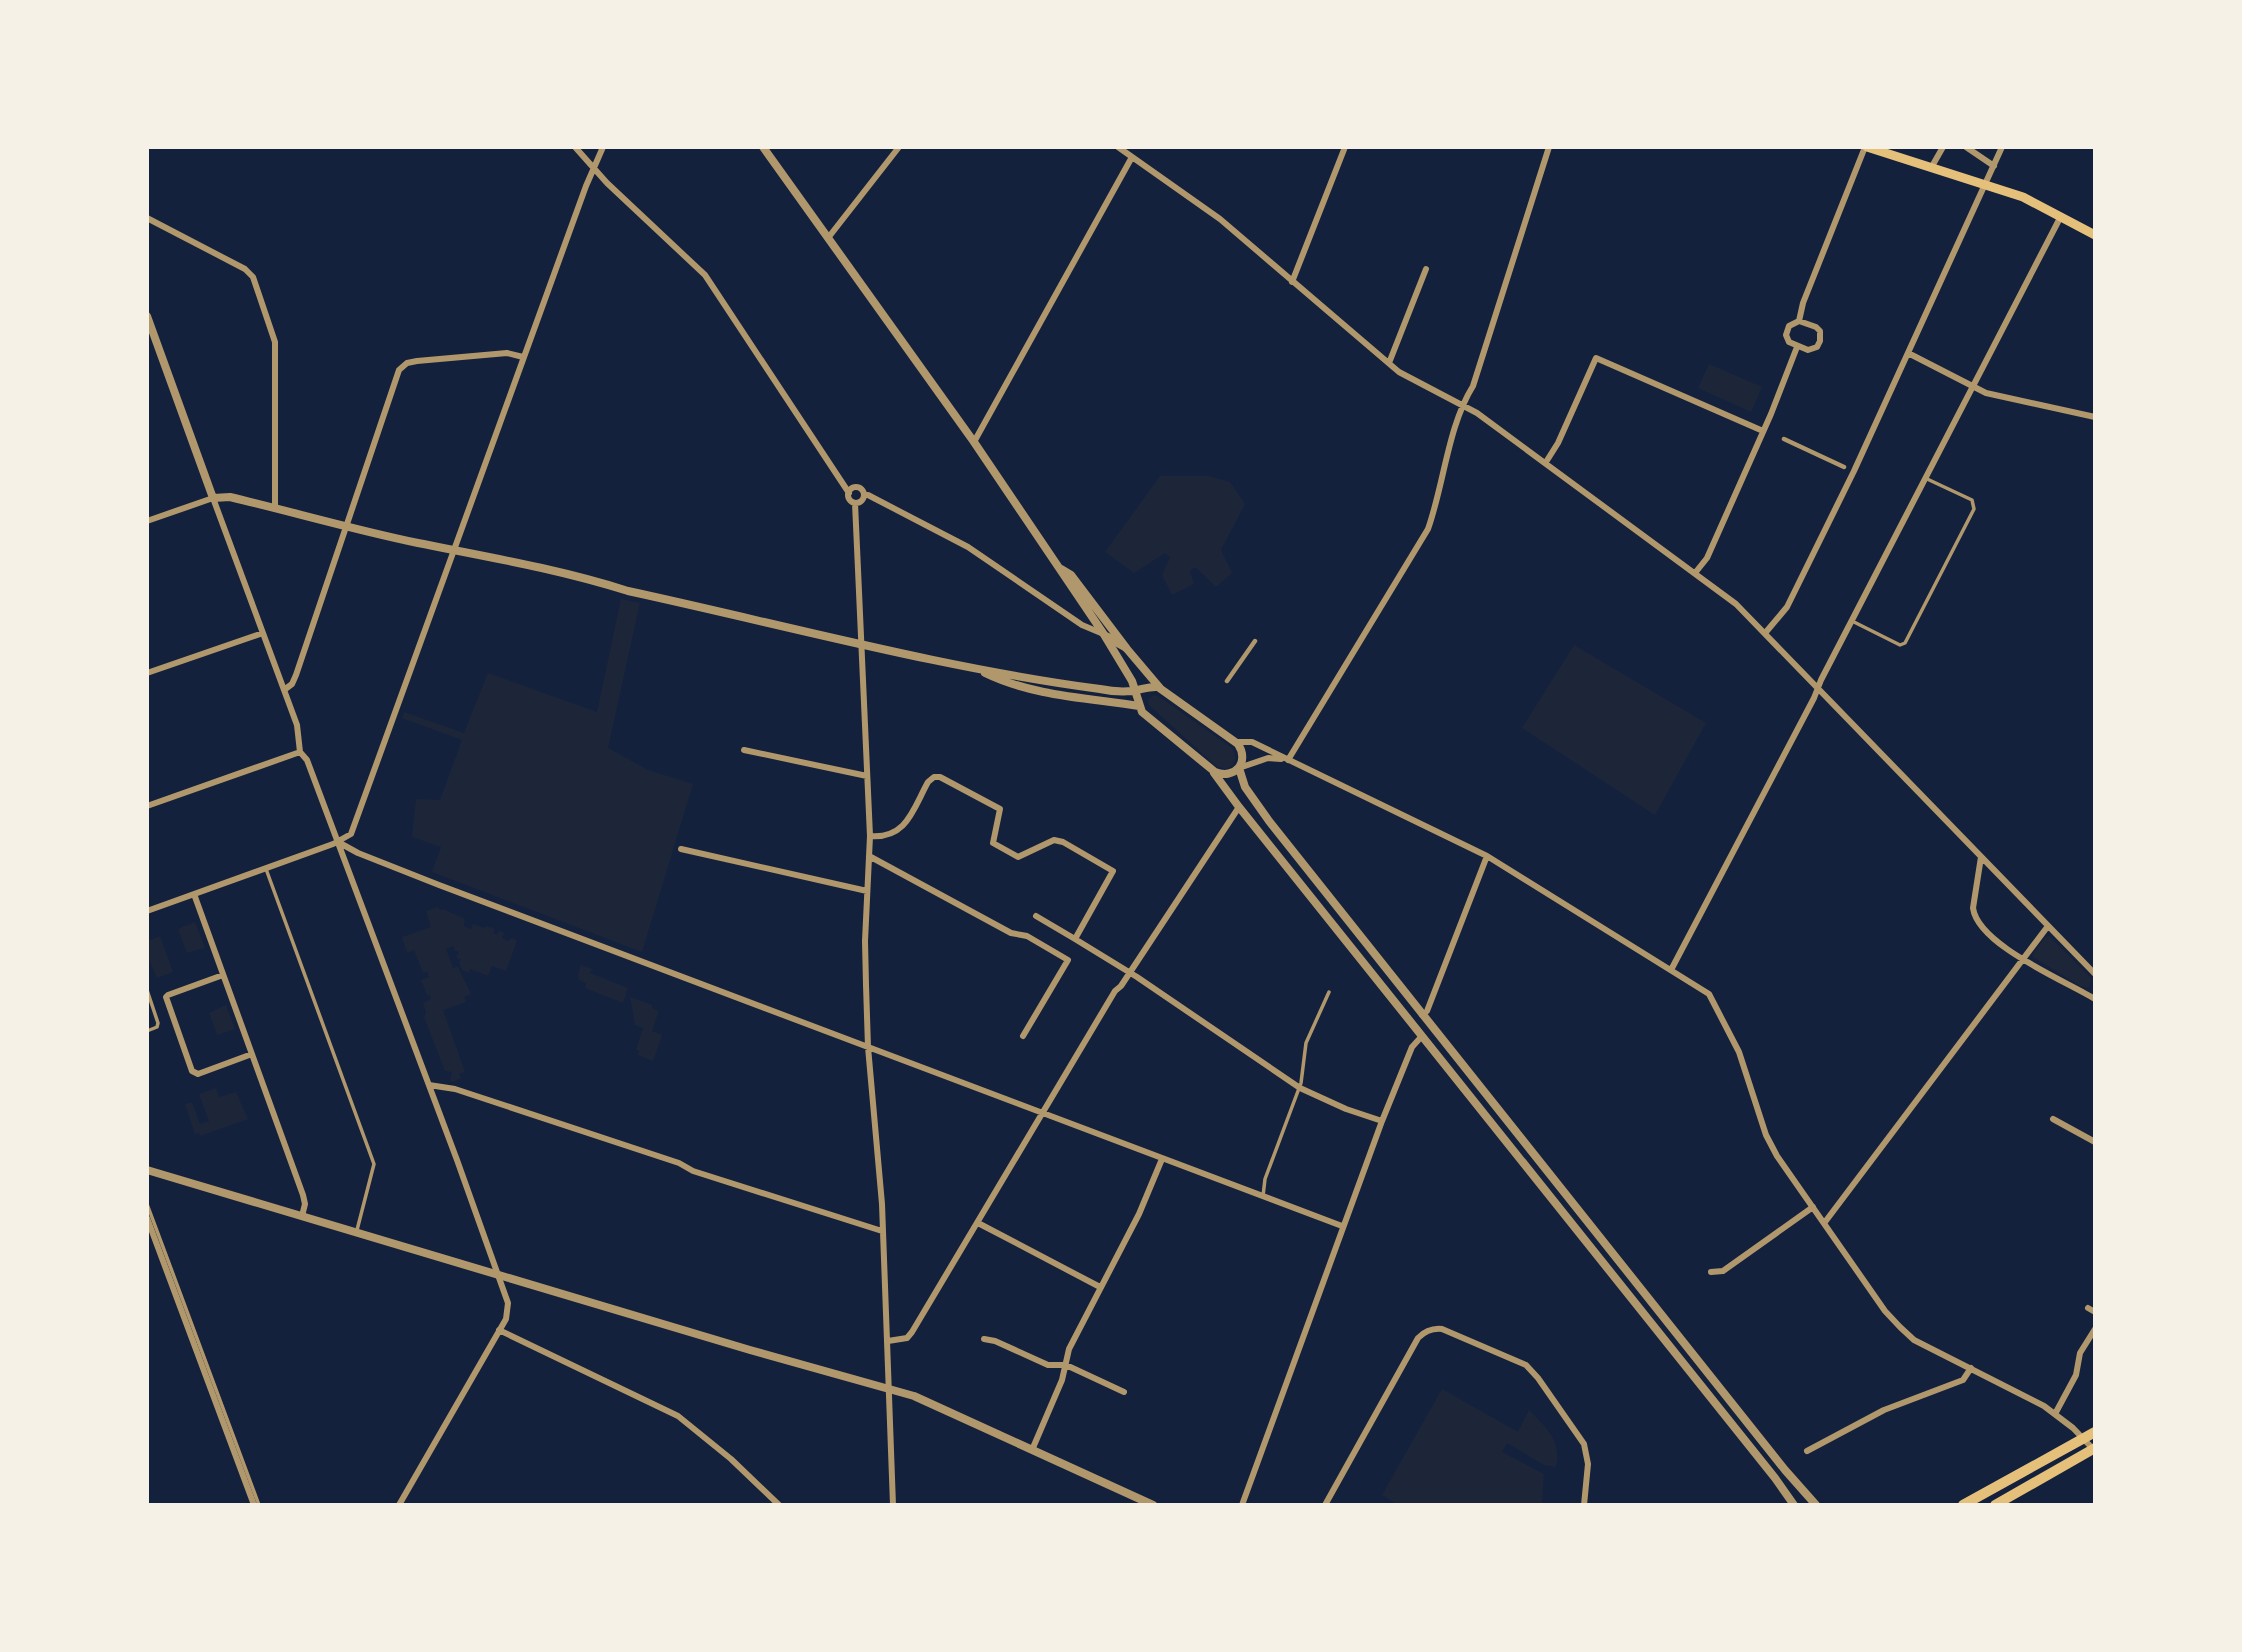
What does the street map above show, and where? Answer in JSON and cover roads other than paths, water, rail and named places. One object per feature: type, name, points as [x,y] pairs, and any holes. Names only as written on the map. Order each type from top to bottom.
[{"type":"main road","points":[[1866,147],[2023,197],[2095,235]]},
{"type":"main road","points":[[1964,1505],[2095,1432]]},
{"type":"main road","points":[[1995,1505],[2095,1450]]},
{"type":"street","points":[[575,147],[607,183],[705,275],[849,493],[850,500],[860,502],[864,495]]},
{"type":"street","points":[[147,911],[338,842],[351,834],[523,357],[603,147]]},
{"type":"street","points":[[763,147],[974,442],[1059,567],[1137,690],[1139,706],[1144,713],[1213,770],[1239,807],[1794,1505]]},
{"type":"street","points":[[828,238],[899,147]]},
{"type":"street","points":[[1118,147],[1217,217],[1399,372],[1463,405],[1546,462],[1736,604],[2095,974]]},
{"type":"street","points":[[1292,282],[1345,147]]},
{"type":"street","points":[[1287,760],[1428,529],[1463,405],[1473,386],[1549,147]]},
{"type":"street","points":[[1799,321],[1803,303],[1866,147]]},
{"type":"street","points":[[1931,168],[1943,147]]},
{"type":"street","points":[[1966,147],[1994,166]]},
{"type":"street","points":[[1766,632],[1787,607],[1910,354],[2002,147]]},
{"type":"street","points":[[974,442],[1132,157]]},
{"type":"street","points":[[1671,970],[2061,216]]},
{"type":"street","points":[[147,218],[248,271],[253,277],[275,339],[275,508]]},
{"type":"street","points":[[1389,363],[1426,269]]},
{"type":"street","points":[[147,316],[297,725],[300,751],[307,760],[429,1085],[508,1308],[499,1330],[399,1505]]},
{"type":"street","points":[[1799,321],[1818,328],[1821,341],[1813,349],[1797,347],[1789,342],[1786,335],[1791,323],[1799,321]]},
{"type":"street","points":[[1695,573],[1707,558],[1797,347]]},
{"type":"street","points":[[284,690],[294,679],[396,375],[403,366],[417,360],[507,353],[523,357]]},
{"type":"street","points":[[1910,354],[1986,393],[2095,417]]},
{"type":"street","points":[[1546,462],[1558,443],[1596,358],[1763,431]]},
{"type":"street","points":[[1784,439],[1844,467]]},
{"type":"street","points":[[849,493],[856,486],[861,488],[864,495]]},
{"type":"street","points":[[864,495],[968,547],[1072,620],[1103,633],[1127,649]]},
{"type":"street","points":[[147,521],[213,498],[230,497],[347,527],[454,549],[979,670],[1103,690],[1160,688]]},
{"type":"street","points":[[855,502],[870,836],[865,941],[868,1047],[878,1144],[892,1505]]},
{"type":"street","points":[[1059,567],[1071,575],[1160,688],[1236,742],[1243,755],[1239,768],[1245,788],[1269,821],[1785,1470],[1816,1505]]},
{"type":"street","points":[[1072,620],[1081,620],[1086,616],[1086,608]]},
{"type":"street","points":[[147,673],[263,633]]},
{"type":"street","points":[[1227,681],[1255,641]]},
{"type":"street","points":[[979,670],[995,678],[1049,692],[1139,706]]},
{"type":"street","points":[[1236,742],[1252,742],[1488,856],[1694,982],[1709,994],[1739,1052],[1770,1144],[1885,1311],[1914,1340],[2055,1414],[2095,1450]]},
{"type":"street","points":[[744,750],[867,776]]},
{"type":"street","points":[[147,806],[300,751]]},
{"type":"street","points":[[1213,770],[1226,775],[1268,758],[1287,760]]},
{"type":"street","points":[[870,836],[896,833],[903,827],[928,782],[934,778],[943,778],[1000,809],[993,843],[1018,857],[1054,840],[1063,842],[1113,871],[1075,939]]},
{"type":"street","points":[[887,1341],[906,1338],[912,1332],[1115,991],[1239,807]]},
{"type":"street","points":[[338,842],[358,853],[427,880],[1342,1226]]},
{"type":"street","points":[[681,849],[867,891]]},
{"type":"street","points":[[869,856],[1011,933],[1027,936],[1068,960],[1023,1036]]},
{"type":"street","points":[[1422,1015],[1427,1011],[1488,856]]},
{"type":"street","points":[[1981,857],[1974,897],[1974,916],[1990,936],[2024,959],[2095,999]]},
{"type":"street","points":[[194,894],[303,1195],[305,1204],[302,1216]]},
{"type":"street","points":[[1036,916],[1129,973],[1300,1088],[1346,1109],[1382,1121]]},
{"type":"street","points":[[1825,1222],[2048,926]]},
{"type":"street","points":[[223,975],[166,996],[179,1035],[195,1074],[252,1054]]},
{"type":"street","points":[[1242,1505],[1382,1121],[1412,1047],[1422,1036]]},
{"type":"street","points":[[429,1085],[455,1089],[882,1231]]},
{"type":"street","points":[[2053,1119],[2095,1142]]},
{"type":"street","points":[[1031,1450],[1062,1380],[1069,1349],[1139,1214],[1162,1159]]},
{"type":"street","points":[[147,1170],[934,1405],[1153,1505]]},
{"type":"street","points":[[1711,1272],[1723,1271],[1814,1207]]},
{"type":"street","points":[[147,1219],[256,1505]]},
{"type":"street","points":[[978,1223],[1100,1287]]},
{"type":"street","points":[[2088,1308],[2095,1312]]},
{"type":"street","points":[[1325,1505],[1418,1338],[1430,1330],[1442,1329],[1526,1365],[1538,1378],[1584,1444],[1588,1464],[1584,1505]]},
{"type":"street","points":[[2055,1414],[2076,1375],[2080,1353],[2095,1329]]},
{"type":"street","points":[[499,1330],[671,1413],[731,1459],[776,1504]]},
{"type":"street","points":[[984,1339],[995,1341],[1048,1365],[1066,1365],[1124,1392]]},
{"type":"street","points":[[1807,1451],[1884,1410],[1962,1380],[1971,1368]]},
{"type":"lane","points":[[1852,621],[1900,645],[1905,643],[1974,509],[1972,500],[1926,478]]},
{"type":"lane","points":[[266,869],[374,1164],[356,1231]]},
{"type":"lane","points":[[147,990],[158,1023],[155,1028],[147,1031]]},
{"type":"lane","points":[[1263,1196],[1265,1179],[1300,1088],[1306,1042],[1329,992]]},
{"type":"lane","points":[[147,1204],[256,1505]]}]
